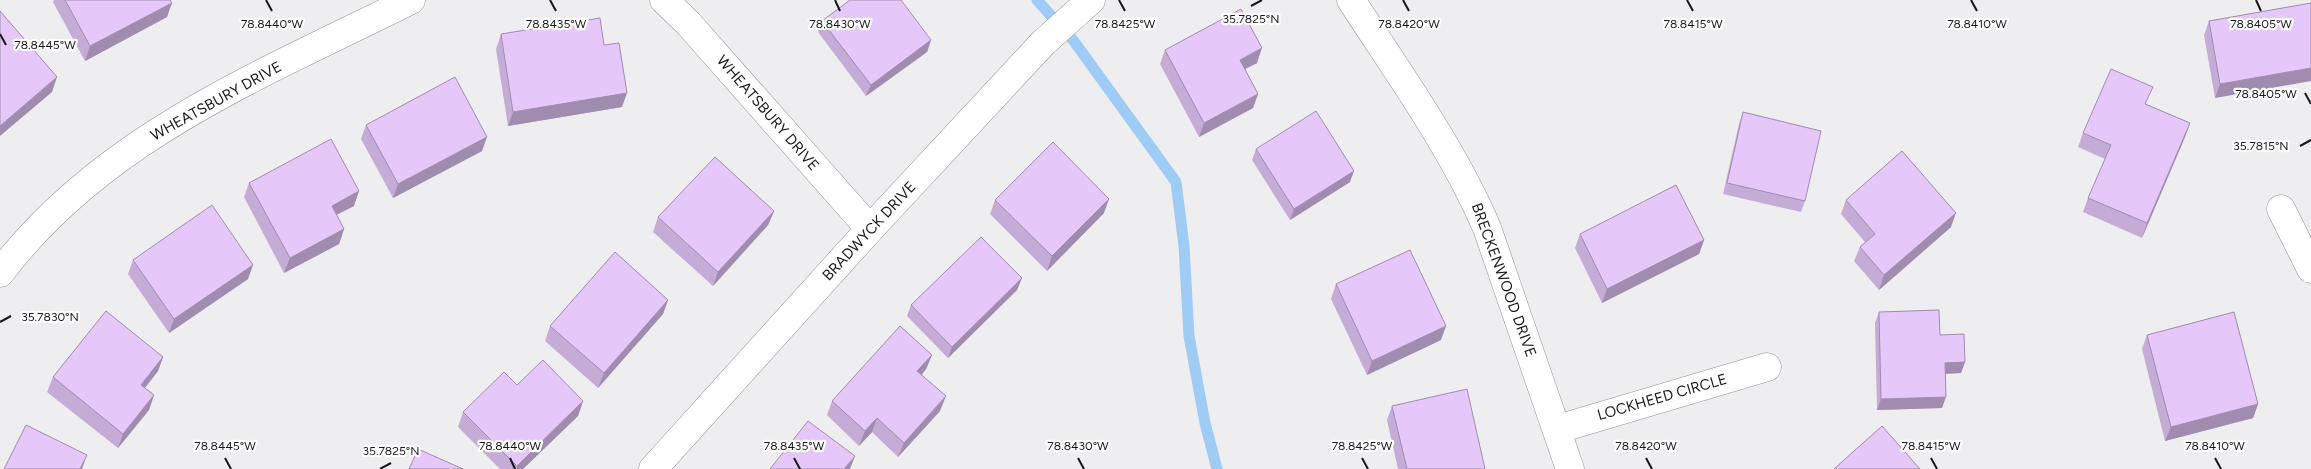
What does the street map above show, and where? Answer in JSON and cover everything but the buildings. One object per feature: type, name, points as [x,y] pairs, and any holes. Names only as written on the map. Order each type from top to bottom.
[{"type":"street","name":"WHEATSBURY DRIVE","points":[[0,273],[17,251],[70,199],[145,140],[177,118],[411,0]]},
{"type":"street","name":"WHEATSBURY DRIVE","points":[[664,0],[688,23],[870,229]]},
{"type":"street","name":"BRADWYCK DRIVE","points":[[654,469],[870,229],[1043,43],[1091,0]]},
{"type":"street","name":"BRECKENWOOD DRIVE","points":[[1351,0],[1434,128],[1475,200],[1487,228],[1558,429],[1570,469]]},
{"type":"street","points":[[2281,208],[2311,269]]},
{"type":"street","name":"LOCKHEED CIRCLE","points":[[1558,429],[1767,367]]},
{"type":"waterway","points":[[1037,0],[1073,40],[1176,182],[1184,246],[1189,336],[1205,423],[1217,469]]}]
